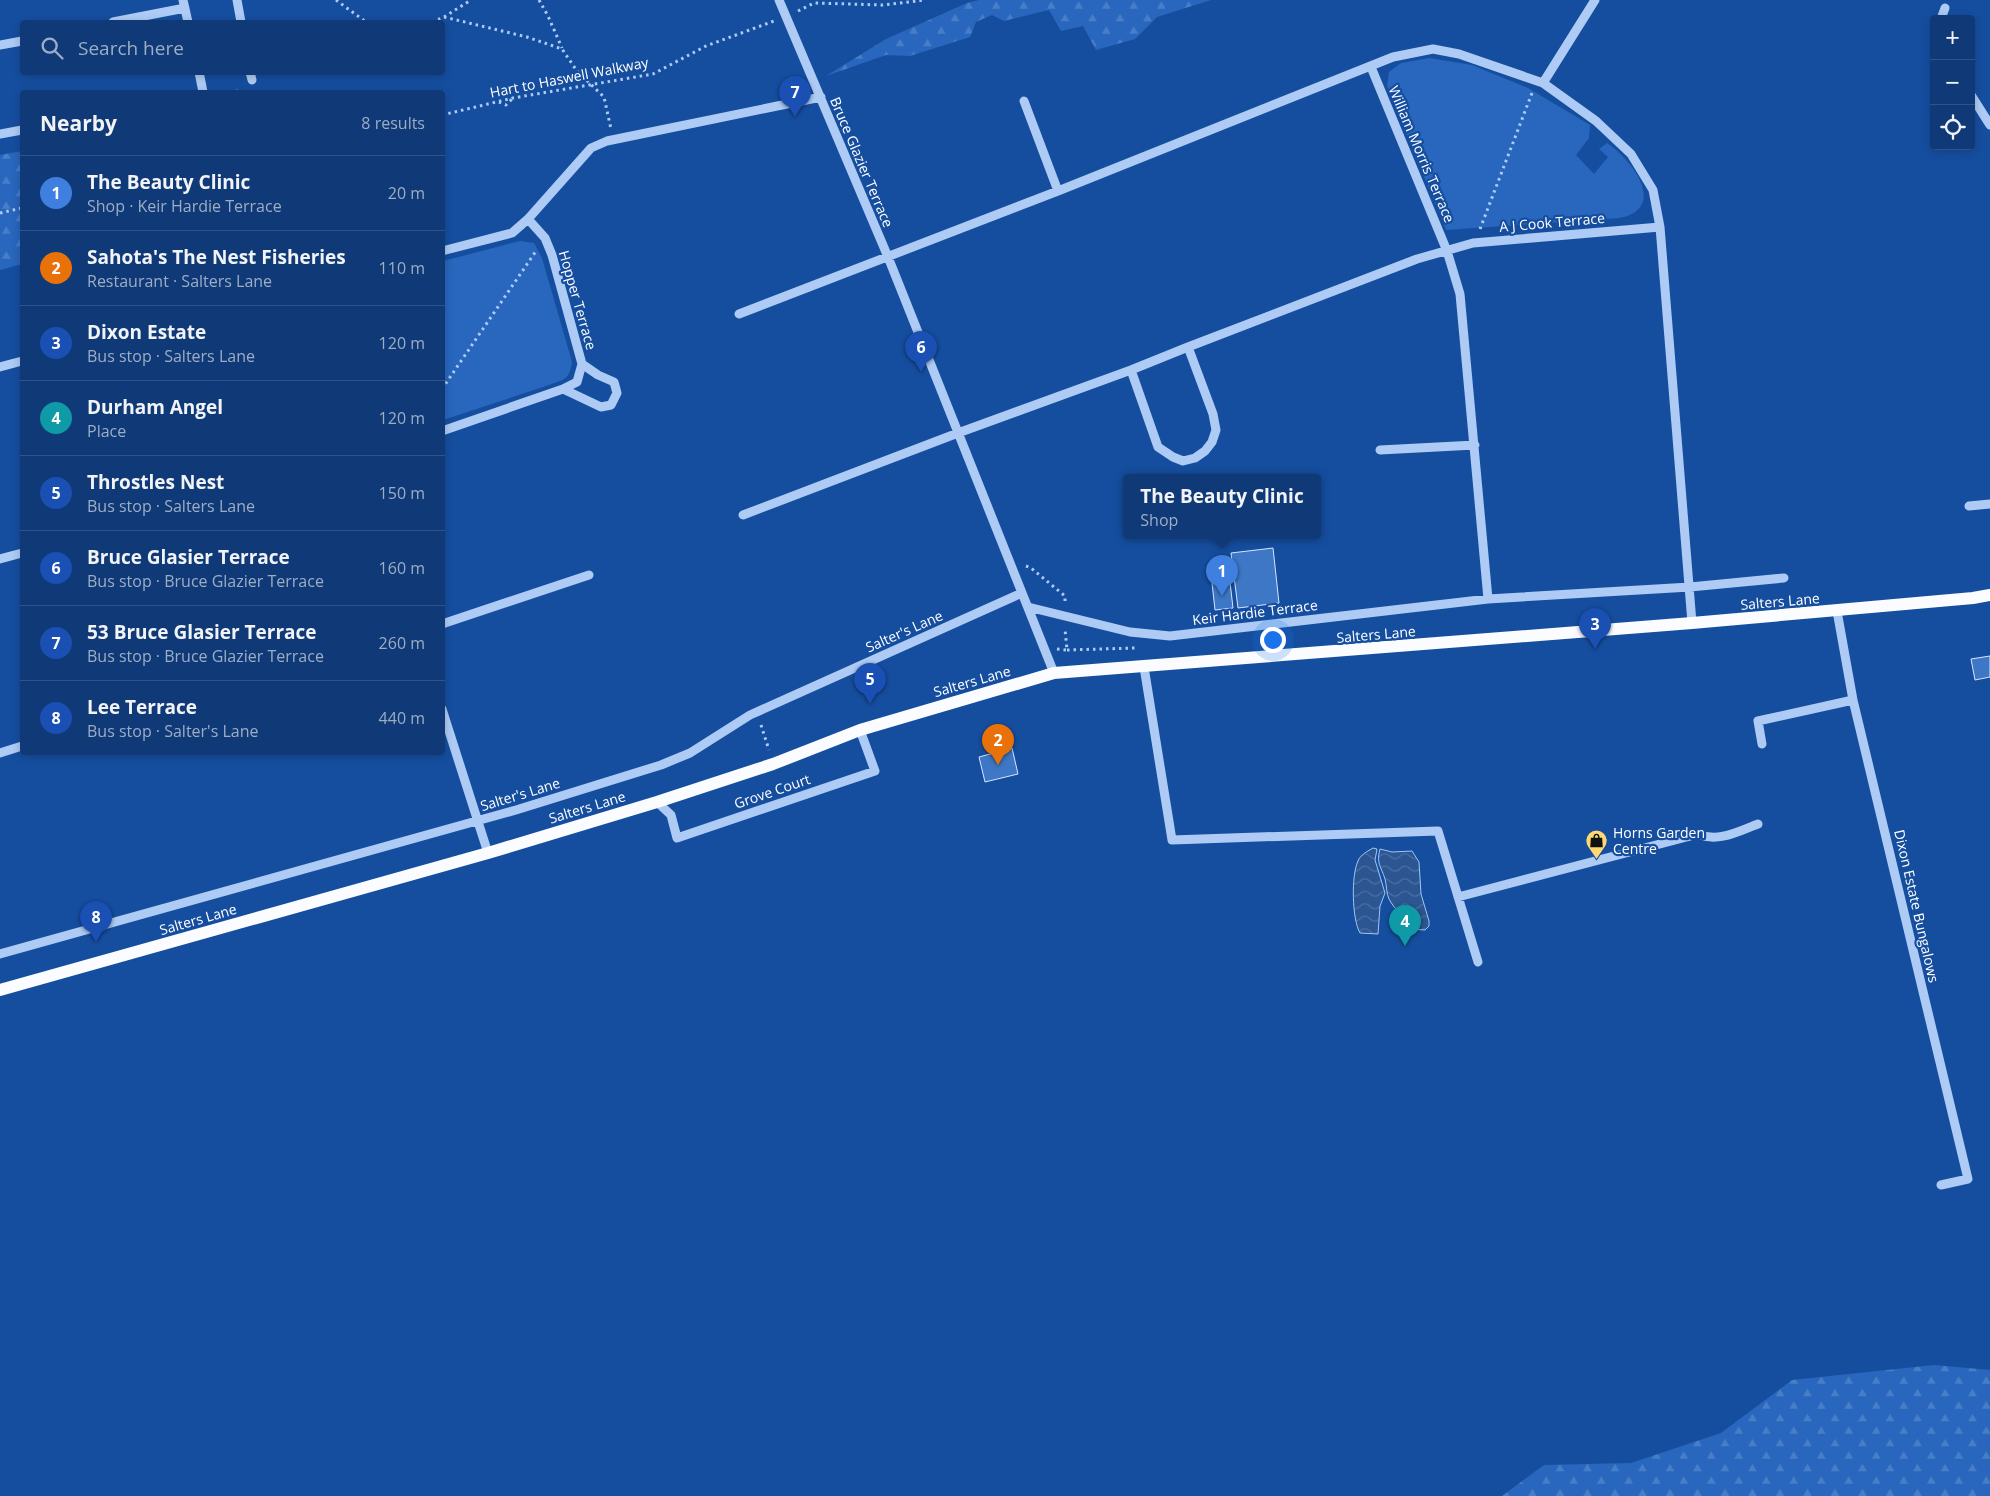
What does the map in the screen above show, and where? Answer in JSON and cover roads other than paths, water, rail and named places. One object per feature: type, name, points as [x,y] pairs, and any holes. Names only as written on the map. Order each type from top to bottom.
[{"type":"main road","name":"Salters Lane","points":[[0,990],[488,853],[657,802],[773,764],[860,730],[1054,674],[1837,612],[1990,595]]},
{"type":"street","points":[[237,0],[241,20]]},
{"type":"street","points":[[779,0],[821,97]]},
{"type":"street","points":[[1540,82],[1595,0]]},
{"type":"street","points":[[121,20],[184,4],[188,20]]},
{"type":"street","points":[[1942,15],[1945,8]]},
{"type":"street","points":[[0,45],[20,41]]},
{"type":"street","points":[[739,314],[1393,57],[1433,49],[1459,54],[1540,82],[1596,121],[1631,154],[1653,190],[1660,227],[1692,623]]},
{"type":"street","name":"William Morris Terrace","points":[[1370,67],[1447,251],[1460,294],[1488,599]]},
{"type":"street","points":[[200,75],[203,90]]},
{"type":"street","name":"Bruce Glazier Terrace","points":[[445,250],[512,233],[528,219],[590,148],[613,140],[821,97],[888,257],[1054,674]]},
{"type":"street","points":[[1024,100],[1058,190]]},
{"type":"street","points":[[1975,101],[1990,125]]},
{"type":"street","points":[[0,134],[20,130]]},
{"type":"street","name":"Hopper Terrace","points":[[445,430],[563,389],[577,382],[582,364],[552,255],[545,238],[528,219]]},
{"type":"street","name":"A J Cook Terrace","points":[[958,433],[1131,370],[1417,259],[1477,242],[1660,227]]},
{"type":"street","points":[[1131,370],[1158,447],[1183,461],[1195,458],[1205,451],[1212,442],[1216,430],[1213,414],[1188,347]]},
{"type":"street","points":[[0,367],[20,362]]},
{"type":"street","name":"Hopper Terrace","points":[[563,389],[601,407],[611,405],[617,393],[614,382],[598,375],[582,364]]},
{"type":"street","points":[[743,515],[958,433]]},
{"type":"street","points":[[1380,450],[1475,445]]},
{"type":"street","points":[[1969,506],[1990,504]]},
{"type":"street","points":[[0,559],[20,553]]},
{"type":"street","points":[[445,623],[589,575]]},
{"type":"street","points":[[1488,599],[1690,588],[1784,578]]},
{"type":"street","name":"Salter's Lane","points":[[0,954],[477,820],[661,765],[690,753],[756,712],[1022,594]]},
{"type":"street","name":"Keir Hardie Terrace","points":[[1028,608],[1130,632],[1170,636],[1488,599]]},
{"type":"street","name":"Dixon Estate Bungalows","points":[[1837,612],[1853,700],[1968,1179],[1941,1185]]},
{"type":"street","points":[[1144,667],[1172,840],[1438,831],[1478,962]]},
{"type":"street","points":[[1762,744],[1758,721],[1853,700]]},
{"type":"street","points":[[445,718],[488,853]]},
{"type":"street","name":"Grove Court","points":[[657,802],[671,815],[677,838],[875,771],[860,730]]},
{"type":"street","points":[[0,753],[20,747]]},
{"type":"street","points":[[1458,897],[1698,834],[1708,838],[1719,838],[1758,824]]},
{"type":"water","points":[[1373,848],[1377,849],[1375,860],[1385,893],[1380,906],[1378,934],[1360,933],[1355,918],[1353,897],[1354,877],[1358,861],[1362,855]]},
{"type":"water","points":[[1380,849],[1392,852],[1412,851],[1419,862],[1421,894],[1429,921],[1429,926],[1425,930],[1409,929],[1389,899],[1379,862]]},
{"type":"place","name":"53 Bruce Glasier Terrace","points":[[795,117]]},
{"type":"place","name":"Bruce Glasier Terrace","points":[[921,372]]},
{"type":"place","name":"The Beauty Clinic","points":[[1222,596]]},
{"type":"place","name":"Dixon Estate","points":[[1595,649]]},
{"type":"place","name":"Throstles Nest","points":[[870,704]]},
{"type":"place","name":"Sahota's The Nest Fisheries","points":[[998,765]]},
{"type":"place","name":"Horns Garden Centre","points":[[1597,859]]},
{"type":"place","name":"Lee Terrace","points":[[96,942]]},
{"type":"place","name":"Durham Angel","points":[[1405,946]]}]
